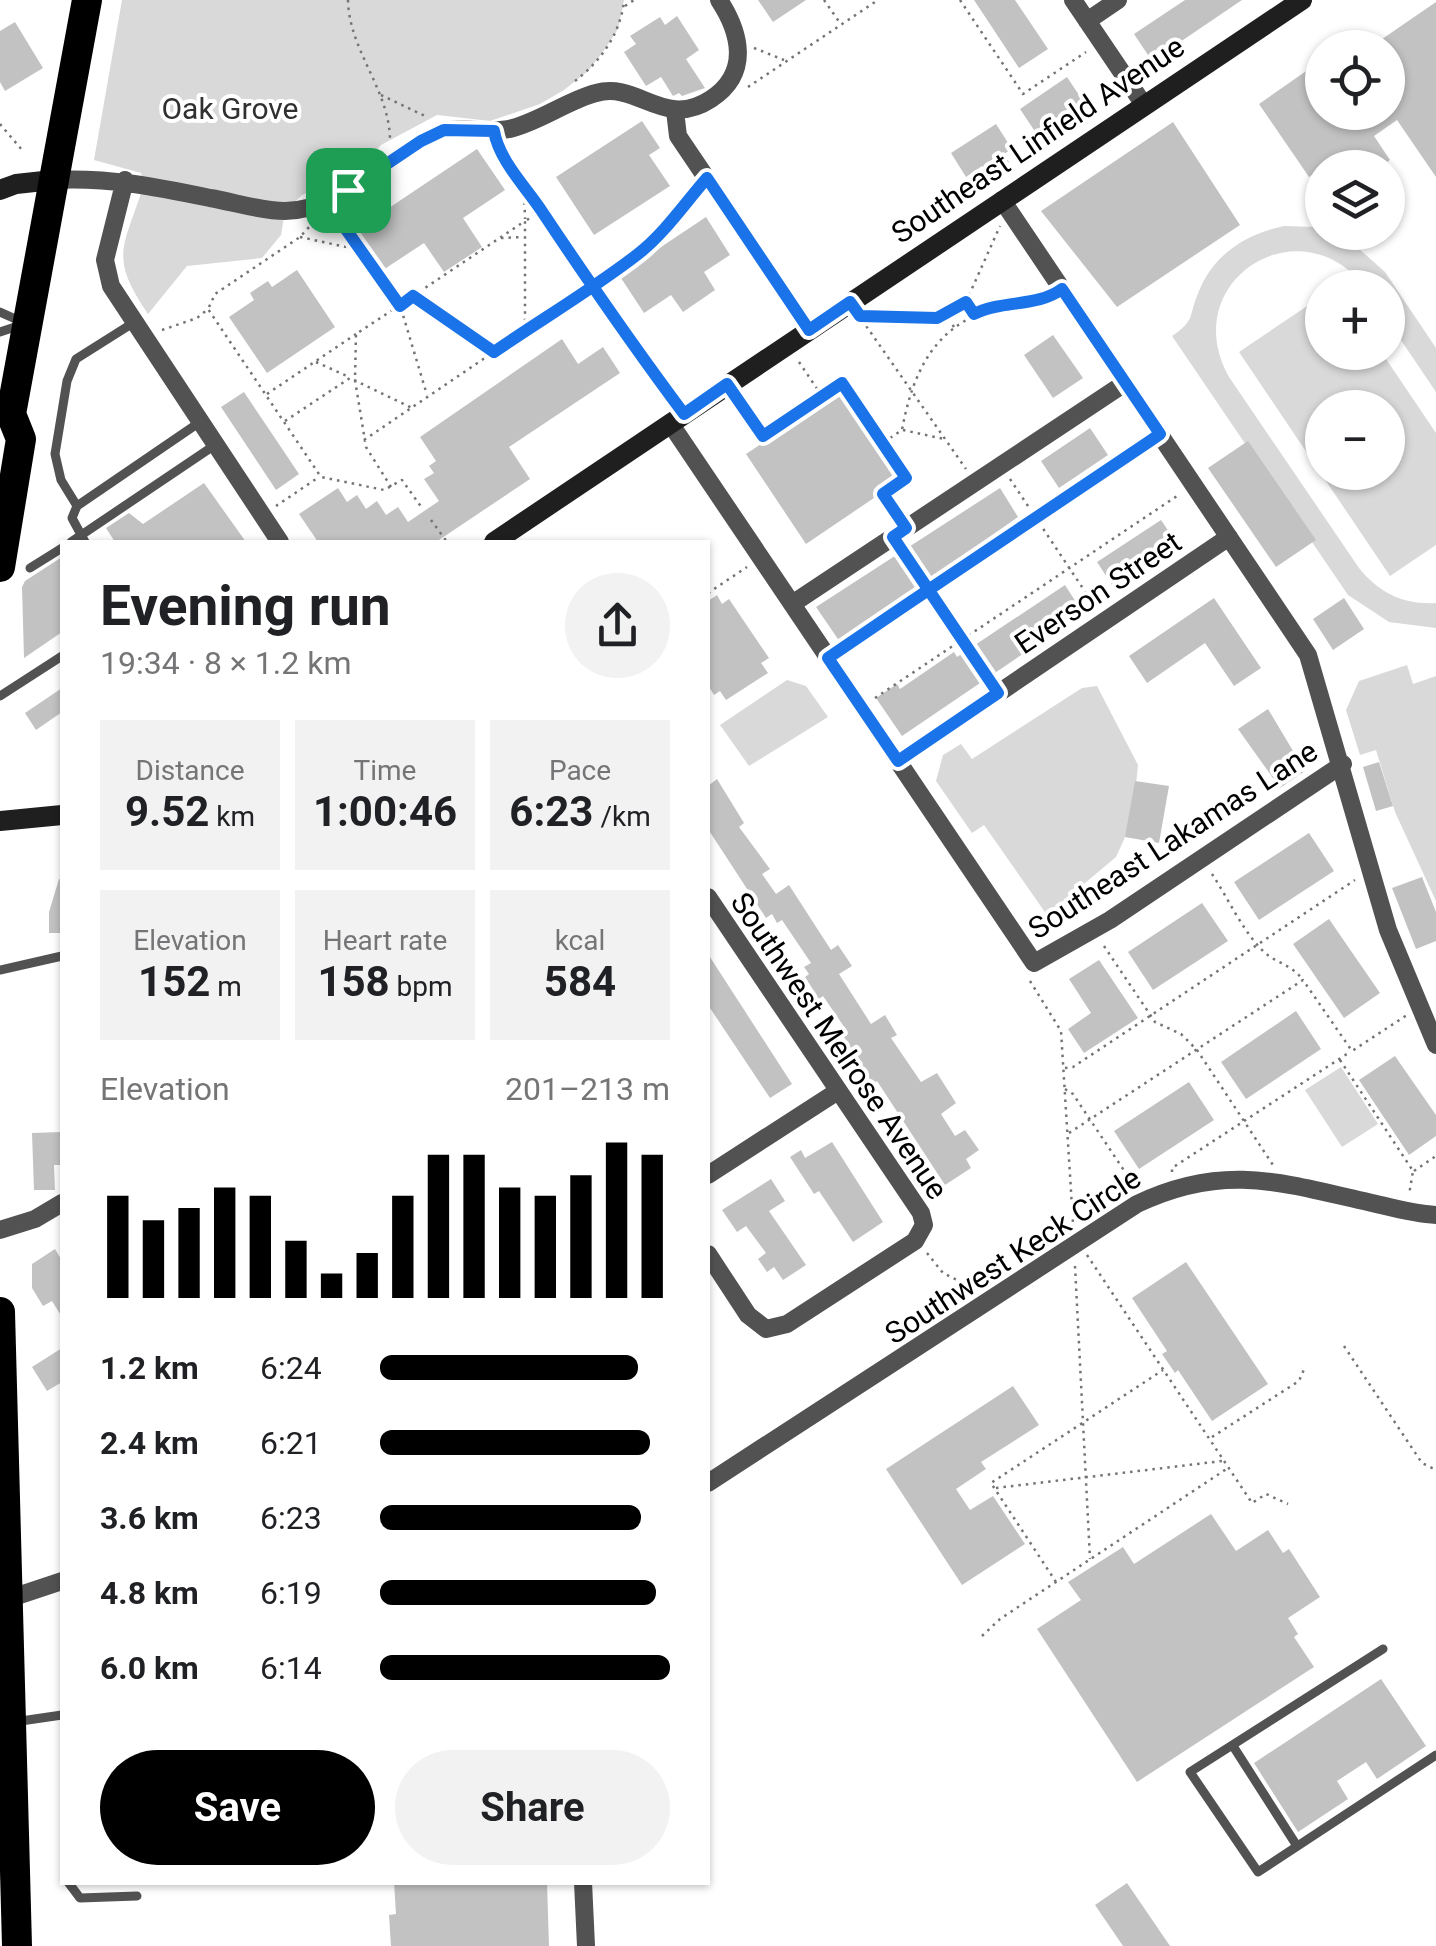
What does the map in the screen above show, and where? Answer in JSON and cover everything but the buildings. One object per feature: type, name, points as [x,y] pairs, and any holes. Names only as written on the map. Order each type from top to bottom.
[{"type":"highway","points":[[15,567],[21,438],[6,420],[9,322],[53,180],[87,0]]},
{"type":"highway","points":[[0,1312],[18,1946]]},
{"type":"street","points":[[0,190],[16,184],[102,177],[285,211],[326,201],[444,130],[494,131],[559,112],[596,93],[615,91],[676,112],[714,98],[732,75],[739,50],[736,27],[718,0]]},
{"type":"street","points":[[1073,0],[1144,105]]},
{"type":"street","points":[[1087,21],[1118,0]]},
{"type":"street","name":"Southeast Linfield Avenue","points":[[497,540],[787,344],[1007,208],[1144,105],[1302,0]]},
{"type":"street","points":[[676,112],[678,136],[809,330]]},
{"type":"street","points":[[125,180],[105,260],[110,286],[275,540]]},
{"type":"street","points":[[1007,208],[1308,655],[1343,764],[1371,876],[1419,1010],[1436,1045]]},
{"type":"street","points":[[792,604],[1125,383]]},
{"type":"street","points":[[677,418],[760,558],[898,761]]},
{"type":"street","name":"Everson Street","points":[[898,761],[1229,537]]},
{"type":"street","name":"Southeast Lakamas Lane","points":[[898,761],[1034,963],[1343,764]]},
{"type":"street","points":[[0,820],[60,815]]},
{"type":"street","name":"Southwest Melrose Avenue","points":[[710,900],[921,1213],[920,1233]]},
{"type":"street","points":[[710,1175],[838,1091]]},
{"type":"street","name":"Southwest Keck Circle","points":[[710,1482],[1137,1204],[1174,1186],[1208,1179],[1271,1181],[1436,1214]]},
{"type":"street","points":[[0,1230],[60,1209]]},
{"type":"street","points":[[710,1257],[748,1316],[766,1330],[788,1324],[920,1233]]},
{"type":"street","points":[[8,1599],[60,1582]]},
{"type":"street","points":[[583,1885],[586,1946]]},
{"type":"lane","points":[[78,506],[61,480],[55,454],[67,381],[76,359],[133,322]]},
{"type":"lane","points":[[200,422],[78,506],[72,518],[83,539],[215,445]]},
{"type":"lane","points":[[15,567],[60,549]]},
{"type":"lane","points":[[0,696],[60,657]]},
{"type":"lane","points":[[0,970],[60,956]]},
{"type":"lane","points":[[1383,1650],[1190,1772],[1258,1872],[1436,1755]]},
{"type":"lane","points":[[12,1723],[60,1715]]},
{"type":"lane","points":[[1232,1746],[1297,1846]]},
{"type":"lane","points":[[70,1885],[80,1898],[137,1896]]},
{"type":"path","points":[[348,0],[358,48],[380,95],[393,160]]},
{"type":"path","points":[[559,112],[564,90],[588,71],[618,28],[624,0]]},
{"type":"path","points":[[624,6],[634,0]]},
{"type":"path","points":[[824,0],[841,24]]},
{"type":"path","points":[[714,98],[740,93],[878,0]]},
{"type":"path","points":[[960,0],[1023,94],[1101,42]]},
{"type":"path","points":[[739,50],[750,46],[787,61]]},
{"type":"path","points":[[380,95],[425,115],[444,130]]},
{"type":"path","points":[[0,124],[22,150]]},
{"type":"path","points":[[494,131],[496,143],[677,418]]},
{"type":"path","points":[[364,440],[640,252],[707,178]]},
{"type":"path","points":[[524,184],[525,330]]},
{"type":"path","points":[[145,341],[208,309],[216,294],[300,237],[326,201],[400,306],[427,397]]},
{"type":"path","points":[[975,482],[860,316],[946,315],[966,302],[1007,208]]},
{"type":"path","points":[[266,395],[541,209]]},
{"type":"path","points":[[300,237],[360,250]]},
{"type":"path","points":[[500,238],[525,237]]},
{"type":"path","points":[[902,430],[910,389],[932,349],[954,328],[993,305],[1051,297],[1062,289]]},
{"type":"path","points":[[413,296],[494,352]]},
{"type":"path","points":[[966,302],[974,314]]},
{"type":"path","points":[[208,309],[320,476],[384,490],[402,480],[422,508]]},
{"type":"path","points":[[946,315],[954,328]]},
{"type":"path","points":[[356,334],[355,380],[364,440],[392,488]]},
{"type":"path","points":[[787,344],[822,396]]},
{"type":"path","points":[[315,362],[412,408]]},
{"type":"path","points":[[284,422],[350,378],[355,380]]},
{"type":"path","points":[[727,384],[763,436],[842,383],[906,478],[883,494],[899,533],[928,590],[998,693]]},
{"type":"path","points":[[882,443],[902,430],[945,439]]},
{"type":"path","points":[[828,658],[1160,434]]},
{"type":"path","points":[[1001,465],[1105,621]]},
{"type":"path","points":[[262,515],[320,476]]},
{"type":"path","points":[[861,707],[1194,484]]},
{"type":"path","points":[[431,520],[446,540]]},
{"type":"path","points":[[710,592],[760,558]]},
{"type":"path","points":[[1202,858],[1258,945],[1270,957],[1295,969],[1352,1052]]},
{"type":"path","points":[[1063,1068],[1074,1067],[1354,880],[1371,876]]},
{"type":"path","points":[[1092,928],[1150,1016],[1160,1027],[1180,1034],[1197,1050],[1274,1167],[1271,1181]]},
{"type":"path","points":[[1067,1133],[1303,980]]},
{"type":"path","points":[[1174,1186],[1172,1168],[1419,1010]]},
{"type":"path","points":[[1340,1059],[1413,1172],[1406,1210]]},
{"type":"path","points":[[1064,1089],[1073,1094],[1135,1186],[1137,1204]]},
{"type":"path","points":[[1413,1172],[1436,1156]]},
{"type":"path","points":[[920,1233],[944,1274],[979,1291],[986,1303]]},
{"type":"path","points":[[1074,1245],[1090,1258],[1252,1503],[1266,1494],[1288,1504]]},
{"type":"path","points":[[1344,1346],[1422,1463],[1436,1470]]},
{"type":"path","points":[[1210,1438],[1299,1380],[1306,1367]]},
{"type":"path","points":[[1056,1582],[991,1483],[1164,1369]]},
{"type":"path","points":[[995,1488],[1225,1461]]},
{"type":"path","points":[[982,1636],[1229,1467]]},
{"type":"green space","name":"Oak Grove","points":[[122,0],[624,0],[618,29],[605,49],[588,71],[564,90],[540,104],[490,121],[437,115],[381,145],[360,169],[302,195],[285,211],[281,235],[262,258],[187,266],[148,314],[124,264],[126,238],[144,184],[141,173],[94,160]]},
{"type":"green space","points":[[1284,226],[1305,227],[1305,250],[1360,250],[1383,270],[1346,270],[1308,252],[1279,253],[1252,265],[1231,285],[1218,311],[1217,343],[1229,377],[1359,568],[1393,596],[1436,603],[1436,628],[1389,622],[1348,595],[1172,336],[1188,321],[1213,266],[1257,234]]},
{"type":"green space","points":[[1405,302],[1436,348],[1436,392],[1405,346]]},
{"type":"green space","points":[[1305,307],[1305,370],[1393,370],[1436,433],[1436,545],[1390,576],[1332,490],[1405,490],[1405,390],[1305,390],[1305,450],[1239,352]]},
{"type":"green space","points":[[1407,665],[1413,684],[1436,676],[1436,901],[1395,812],[1376,750],[1360,755],[1346,710],[1359,681]]},
{"type":"green space","points":[[787,680],[806,686],[828,717],[749,766],[720,725]]},
{"type":"green space","points":[[1097,686],[1138,765],[1132,822],[1116,857],[1047,915],[984,825],[972,833],[936,781],[943,755],[961,744],[972,759],[1082,688]]},
{"type":"green space","points":[[1341,1067],[1378,1124],[1342,1147],[1305,1090]]},
{"type":"route","points":[[348,190],[326,201],[400,306],[413,296],[494,352],[525,330],[592,285],[640,252],[707,178],[809,330],[850,302],[860,316],[937,318],[966,302],[974,314],[993,305],[1051,297],[1062,289],[1160,434],[928,590],[828,658],[898,761],[998,693],[928,590],[893,537],[906,528],[883,494],[906,478],[842,383],[763,436],[727,384],[684,414],[624,335],[592,285],[496,143],[494,131],[444,130],[348,190]]}]
